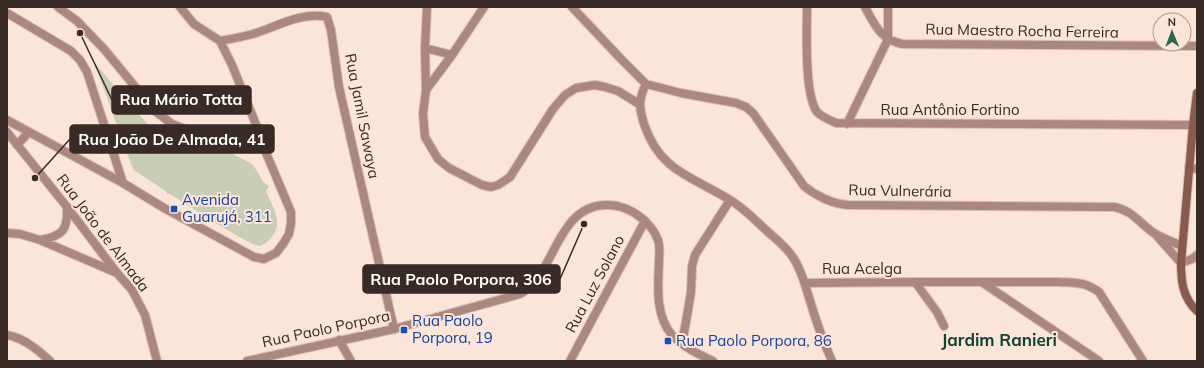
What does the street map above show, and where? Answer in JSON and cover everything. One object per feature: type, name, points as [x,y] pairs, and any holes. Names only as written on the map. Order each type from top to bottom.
[{"type":"main road","points":[[1197,93],[1193,125],[1193,169],[1182,246],[1181,264],[1182,285],[1188,301],[1197,311]]},
{"type":"street","points":[[58,7],[83,27],[104,49],[155,111],[172,124],[192,132],[245,142],[264,148]]},
{"type":"street","points":[[7,120],[254,257],[264,259],[276,253],[284,244],[289,234],[291,212],[264,148],[232,65],[220,41],[194,24],[180,7]]},
{"type":"street","points":[[427,7],[425,48],[426,90],[423,114],[425,137],[438,159],[449,168],[482,186],[498,186],[510,177],[553,109],[565,95],[576,88],[595,85],[605,87],[618,91],[639,104]]},
{"type":"street","points":[[426,90],[452,55],[484,7]]},
{"type":"street","name":"Rua Vulnerária","points":[[572,7],[621,60],[646,84],[681,93],[736,103],[746,107],[757,118],[804,186],[812,192],[837,204],[1114,207],[1132,214],[1155,234],[1181,264]]},
{"type":"street","name":"Rua Antônio Fortino","points":[[807,7],[808,86],[812,104],[818,113],[836,123],[1193,125]]},
{"type":"street","points":[[865,7],[879,31],[888,40]]},
{"type":"street","points":[[847,124],[888,40],[888,7]]},
{"type":"street","points":[[7,13],[65,46],[80,60],[87,72],[123,183]]},
{"type":"street","name":"Rua Jamil Sawaya","points":[[220,41],[253,34],[289,21],[310,16],[319,15],[327,17],[331,30],[339,87],[394,329]]},
{"type":"street","name":"Rua Maestro Rocha Ferreira","points":[[888,40],[902,44],[1197,46]]},
{"type":"street","points":[[425,48],[452,55]]},
{"type":"street","points":[[646,84],[639,104],[645,128],[660,156],[673,168],[730,200],[746,211],[784,246],[794,259],[805,283],[824,342],[832,361]]},
{"type":"street","name":"Rua João de Almada","points":[[7,132],[117,273],[132,290],[145,315],[157,361]]},
{"type":"street","points":[[17,145],[29,132]]},
{"type":"street","points":[[682,344],[691,292],[692,266],[695,255],[730,200]]},
{"type":"street","name":"Rua Paolo Porpora","points":[[247,361],[394,329],[520,294],[530,288],[536,280],[563,233],[574,218],[588,208],[600,205],[615,205],[629,209],[644,221],[657,237],[659,243],[658,297],[665,324],[671,334],[682,344],[713,361]]},
{"type":"street","points":[[40,240],[53,238],[62,231],[68,219],[67,207]]},
{"type":"street","name":"Rua Luz Solano","points":[[570,361],[644,221]]},
{"type":"street","points":[[7,233],[20,234],[40,240],[117,273]]},
{"type":"street","name":"Rua Vulnerária","points":[[1155,234],[1182,246]]},
{"type":"street","points":[[1181,264],[1197,255]]},
{"type":"street","points":[[914,282],[1060,282],[1091,286],[1099,292],[1144,361]]},
{"type":"street","name":"Rua Acelga","points":[[805,283],[914,282],[937,312],[944,326]]},
{"type":"street","points":[[983,283],[1098,361]]},
{"type":"street","points":[[7,335],[18,338],[28,344],[50,361]]},
{"type":"street","points":[[338,340],[351,361]]},
{"type":"green space","points":[[94,62],[159,137],[179,148],[231,153],[252,164],[263,182],[269,186],[266,191],[277,222],[277,228],[270,239],[260,246],[243,239],[170,194],[167,194],[167,192],[134,170]]},
{"type":"place","name":"Rua Mário Totta","points":[[80,33]]},
{"type":"place","name":"Rua João De Almada, 41","points":[[35,178]]},
{"type":"place","name":"Avenida Guarujá, 311","points":[[174,209]]},
{"type":"place","name":"Rua Paolo Porpora, 306","points":[[584,224]]},
{"type":"place","name":"Rua Paolo Porpora, 19","points":[[404,330]]},
{"type":"place","name":"Rua Paolo Porpora, 86","points":[[668,341]]},
{"type":"district","name":"Jardim Ranieri","points":[[999,340]]}]
